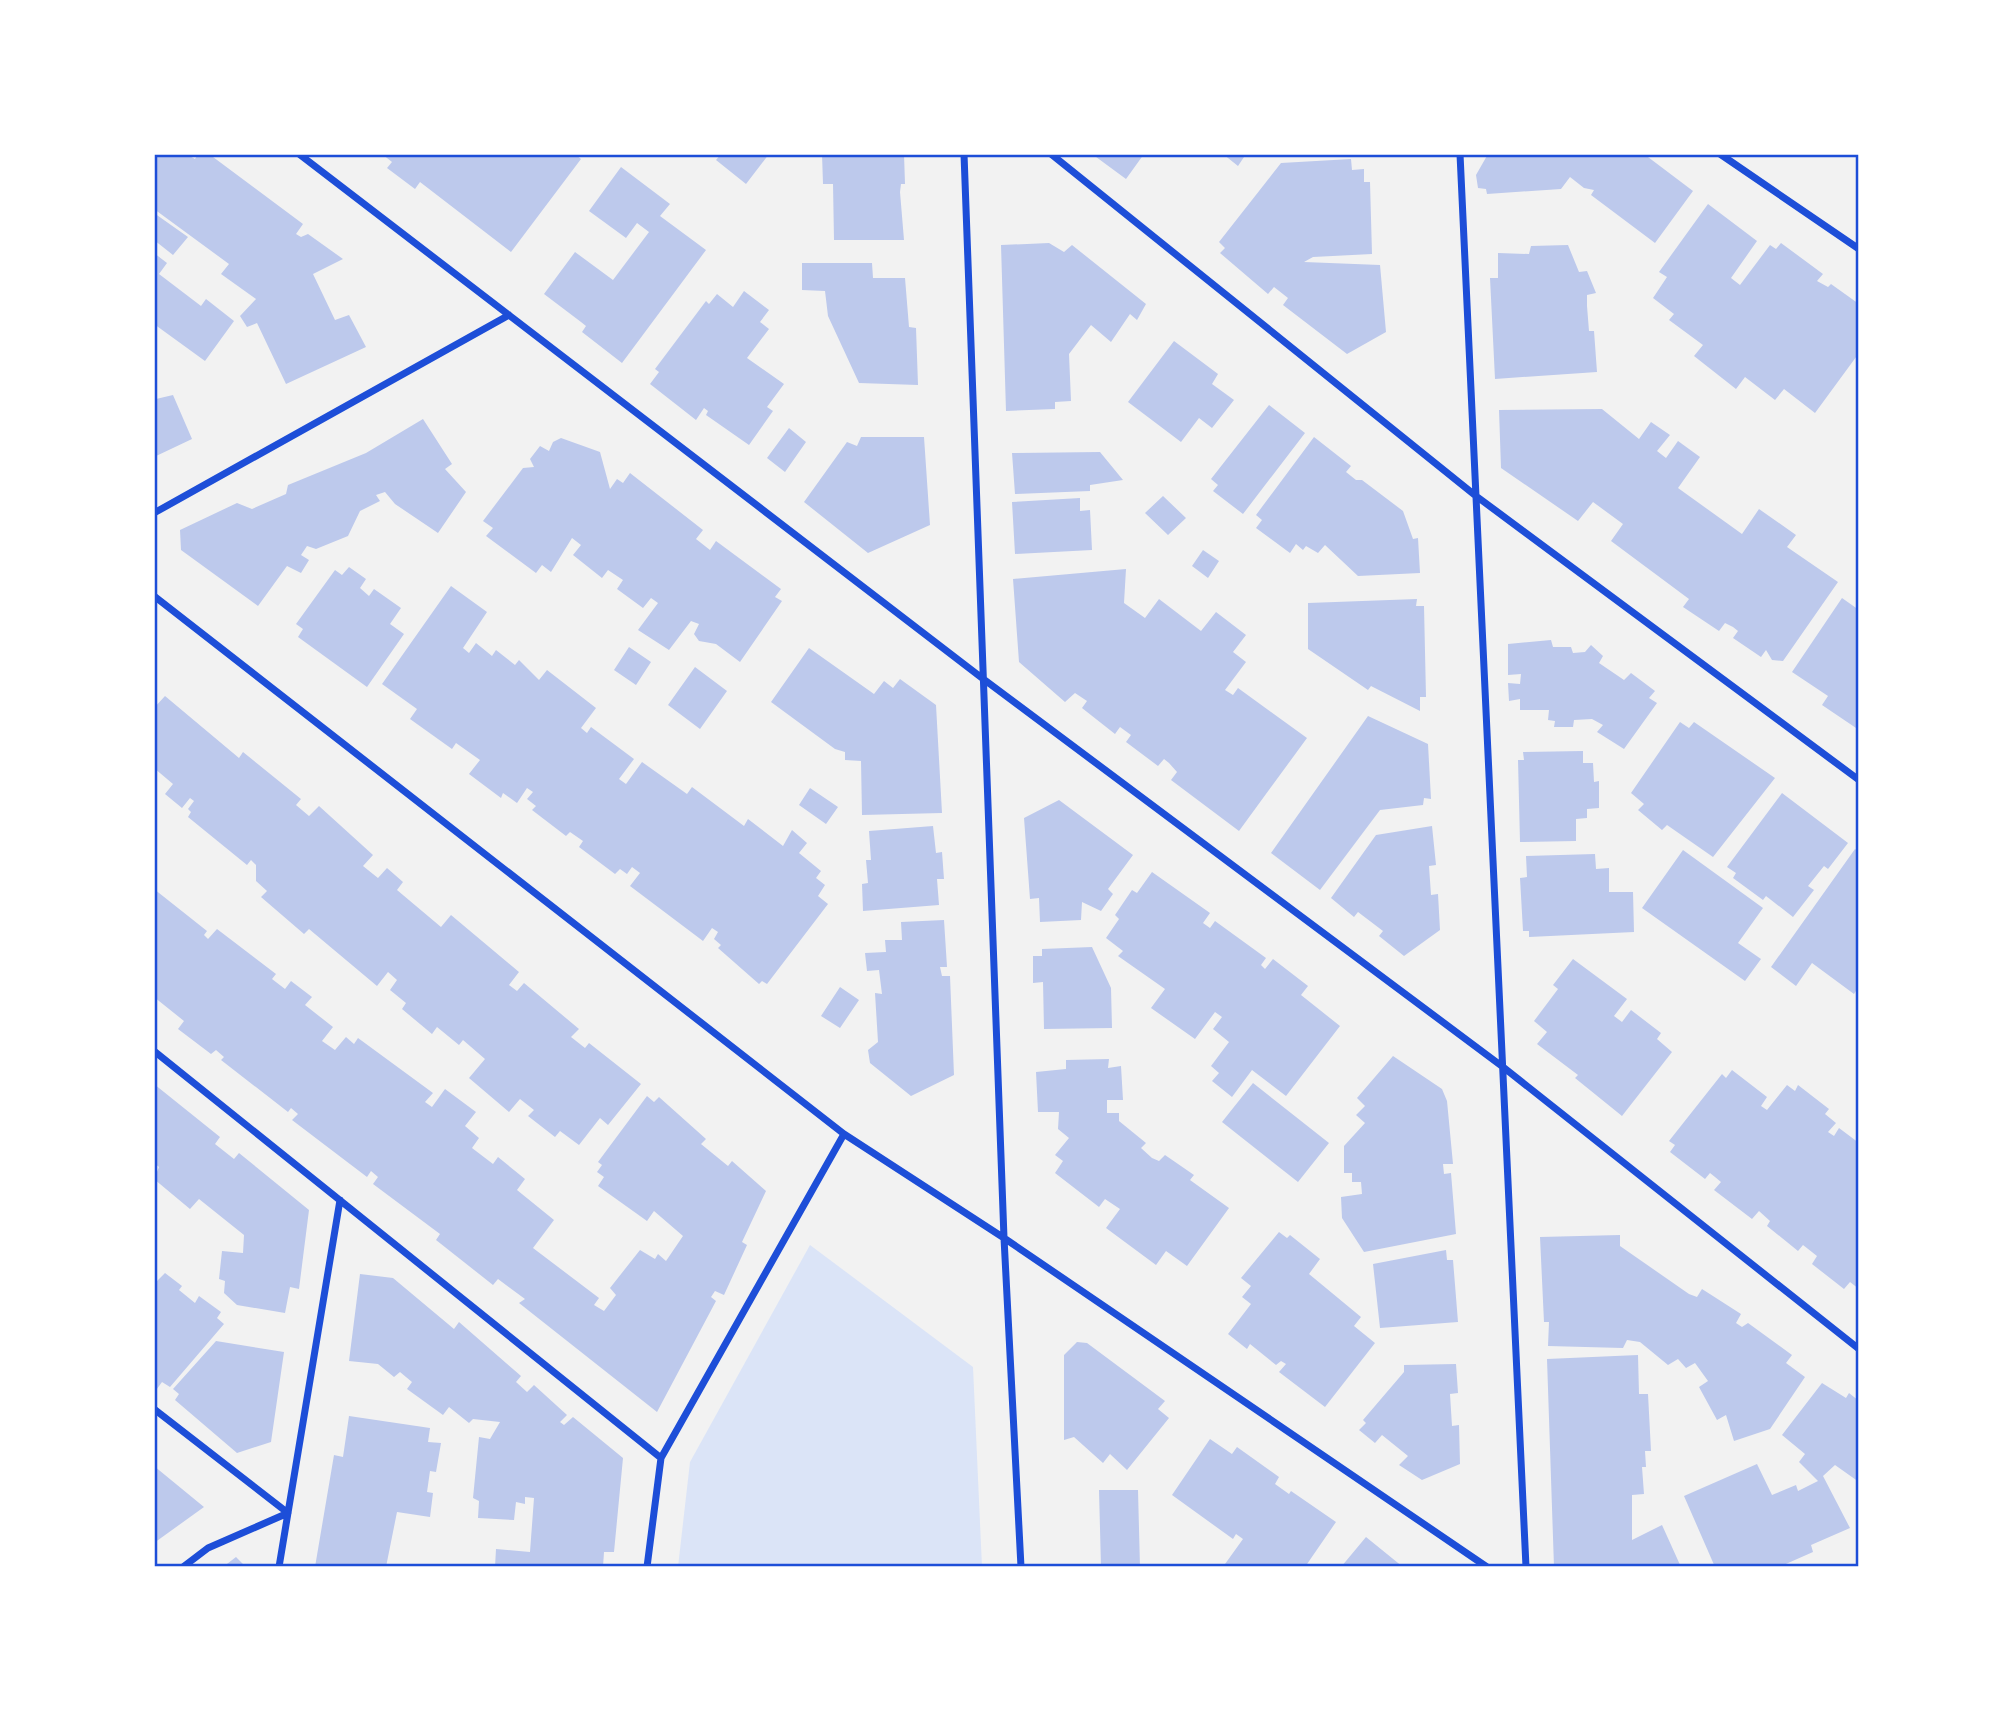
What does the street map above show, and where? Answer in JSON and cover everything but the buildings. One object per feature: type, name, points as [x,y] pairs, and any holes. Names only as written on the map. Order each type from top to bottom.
[{"type":"street","points":[[299,154],[982,678],[1503,1067],[1859,1349]]},
{"type":"street","points":[[964,154],[1004,1238],[1021,1567]]},
{"type":"street","points":[[1051,154],[1476,496],[1859,780]]},
{"type":"street","points":[[1460,154],[1526,1567]]},
{"type":"street","points":[[1720,154],[1859,249]]},
{"type":"street","points":[[154,513],[509,314]]},
{"type":"street","points":[[154,596],[844,1134],[1004,1238],[1487,1567]]},
{"type":"street","points":[[154,1051],[661,1458]]},
{"type":"street","points":[[647,1567],[661,1458],[844,1134]]},
{"type":"street","points":[[279,1567],[340,1200]]},
{"type":"street","points":[[154,1409],[288,1513]]},
{"type":"street","points":[[183,1567],[208,1548],[288,1513]]},
{"type":"shaded area","points":[[810,1245],[973,1367],[982,1567],[678,1567],[690,1462]]}]
